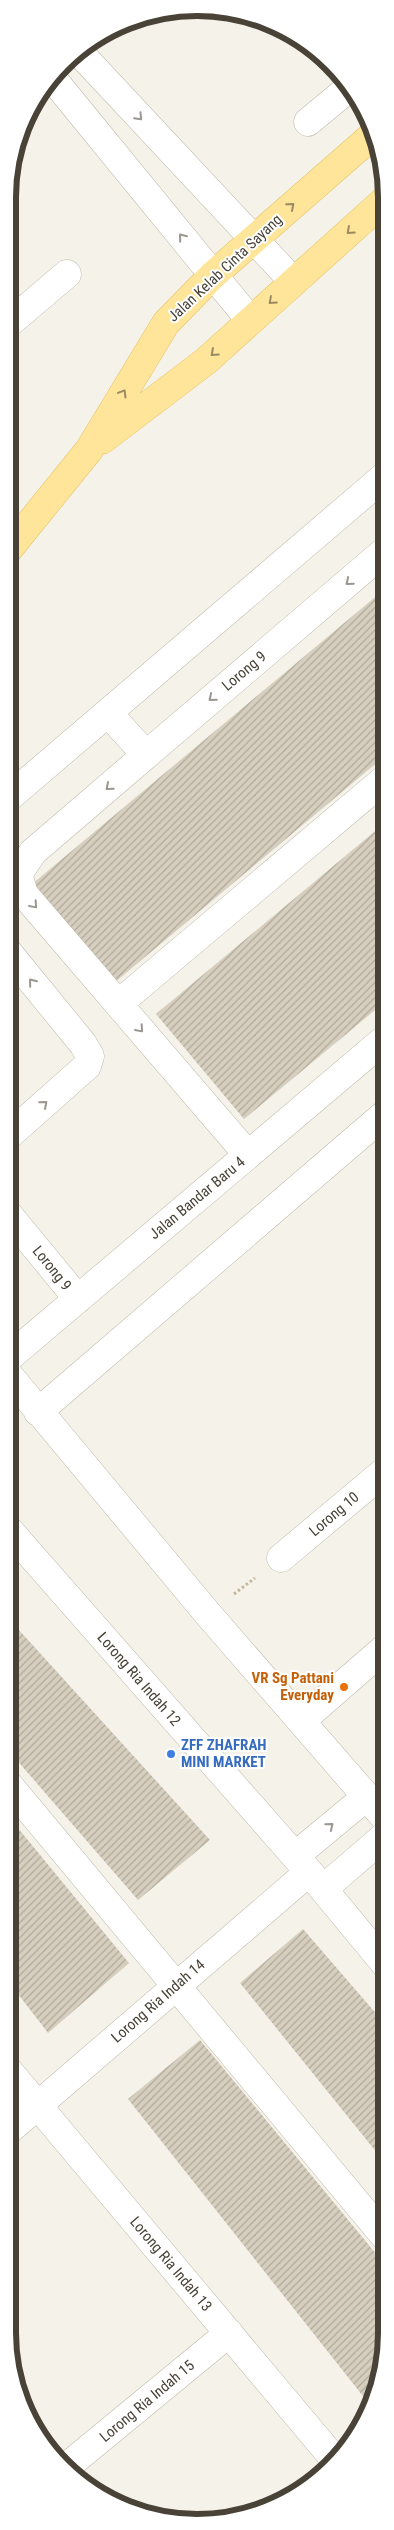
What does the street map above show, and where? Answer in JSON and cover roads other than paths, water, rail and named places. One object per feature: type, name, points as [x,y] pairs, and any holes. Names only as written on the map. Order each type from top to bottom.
[{"type":"main road","name":"Jalan Kelab Cinta Sayang","points":[[16,540],[89,450],[166,323],[213,275],[368,139]]},
{"type":"main road","name":"Jalan Kelab Cinta Sayang","points":[[89,450],[206,360],[378,206]]},
{"type":"street","points":[[83,57],[294,281]]},
{"type":"street","points":[[57,84],[250,320]]},
{"type":"street","points":[[308,122],[344,92]]},
{"type":"street","points":[[16,317],[67,274]]},
{"type":"street","points":[[16,791],[378,483]]},
{"type":"street","name":"Lorong 9","points":[[248,1155],[24,894],[18,874],[32,852],[378,557]]},
{"type":"street","points":[[108,713],[146,755]]},
{"type":"street","points":[[118,1004],[378,785]]},
{"type":"street","points":[[16,962],[84,1044],[90,1056],[87,1066],[16,1129]]},
{"type":"street","name":"Jalan Bandar Baru 4","points":[[16,1351],[378,1045]]},
{"type":"street","points":[[38,1412],[378,1120]]},
{"type":"street","name":"Lorong 9","points":[[16,1224],[78,1299]]},
{"type":"street","points":[[16,1384],[208,1614],[378,1810]]},
{"type":"street","name":"Lorong 10","points":[[281,1558],[378,1477]]},
{"type":"street","name":"Lorong Ria Indah 12","points":[[16,1538],[309,1872],[378,1955]]},
{"type":"street","points":[[301,1720],[378,1655]]},
{"type":"street","points":[[16,1794],[378,2228]]},
{"type":"street","name":"Lorong Ria Indah 14","points":[[16,2124],[309,1872],[366,1797]]},
{"type":"street","name":"Lorong Ria Indah 14","points":[[309,1872],[378,1839]]},
{"type":"street","name":"Lorong Ria Indah 13","points":[[16,2080],[331,2455]]},
{"type":"street","name":"Lorong Ria Indah 15","points":[[71,2463],[229,2333]]},
{"type":"place","name":"VR Sg Pattani Everyday","points":[[344,1687]]},
{"type":"place","name":"ZFF ZHAFRAH MINI MARKET","points":[[171,1754]]}]
